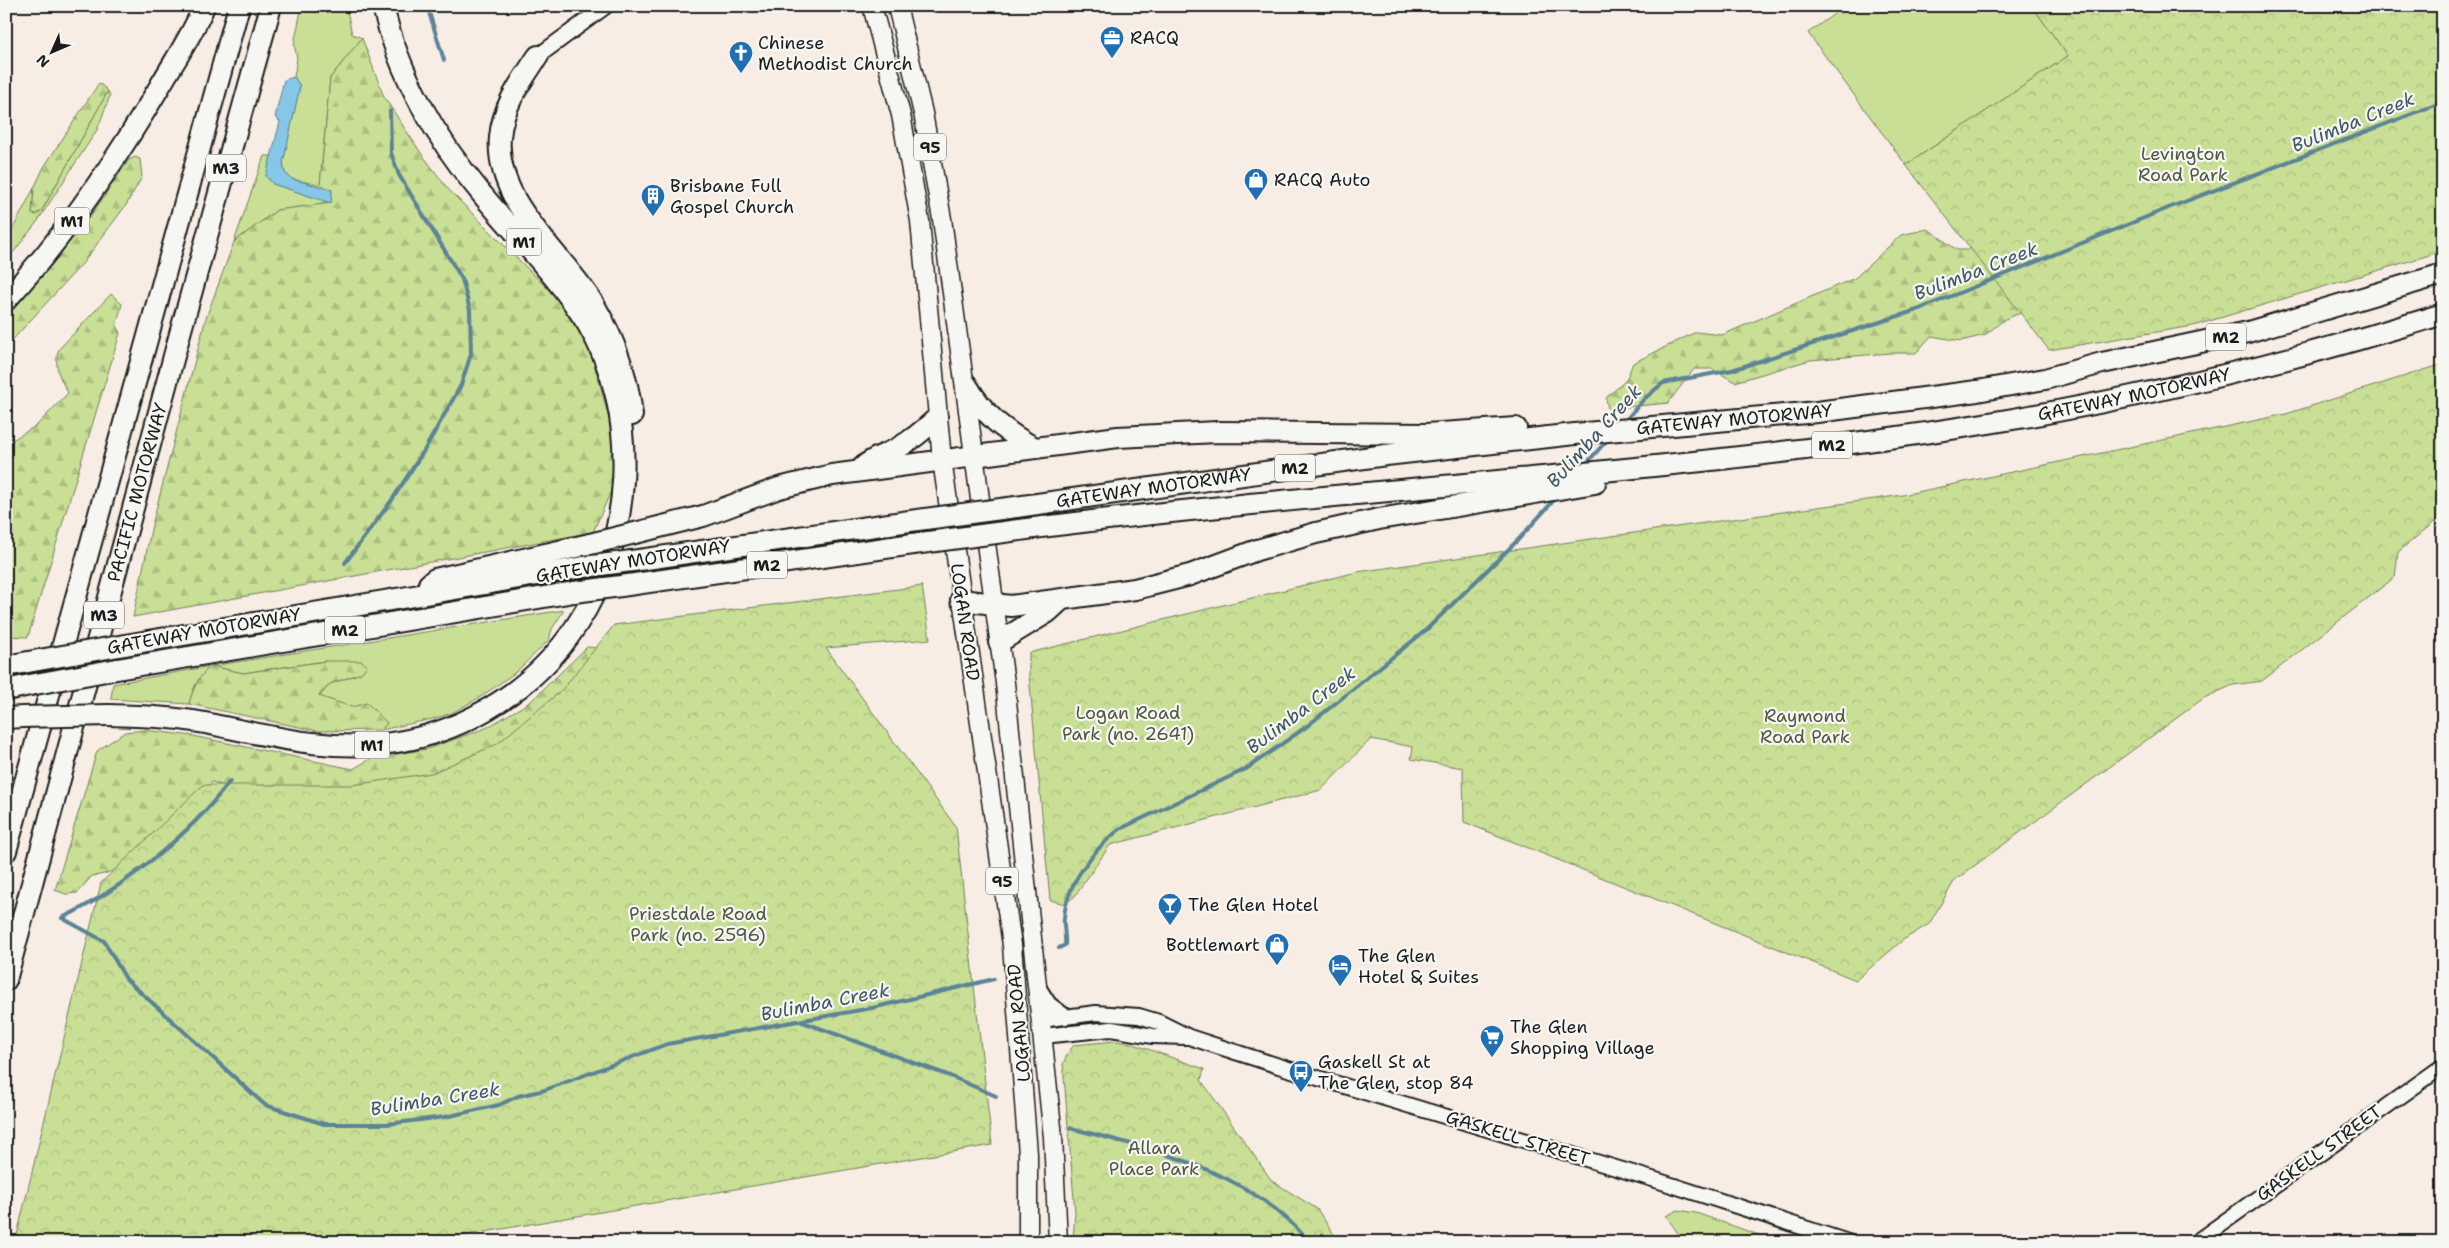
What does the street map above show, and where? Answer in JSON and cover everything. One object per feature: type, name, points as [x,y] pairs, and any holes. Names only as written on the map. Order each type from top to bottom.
[{"type":"highway","name":"M1","points":[[6,300],[69,225],[130,138],[204,6]]},
{"type":"highway","name":"PACIFIC MOTORWAY","points":[[6,851],[239,6]]},
{"type":"highway","name":"PACIFIC MOTORWAY","points":[[6,980],[271,6]]},
{"type":"highway","name":"M1","points":[[15,717],[108,715],[165,717],[300,743],[337,747],[399,742],[454,725],[495,704],[514,690],[548,661],[576,627],[599,584],[618,521],[623,492],[621,421],[598,344],[577,308],[557,280],[481,193],[440,137],[407,75],[383,6]]},
{"type":"highway","points":[[538,56],[515,90],[504,116],[500,149],[504,174],[520,208],[567,267],[596,308],[616,351],[630,401],[635,453],[635,467],[623,492]]},
{"type":"highway","name":"GATEWAY MOTORWAY","points":[[6,666],[584,567],[910,521],[1579,428],[1648,428],[1909,401],[2045,379],[2102,363],[2248,332],[2443,274]]},
{"type":"highway","name":"GATEWAY MOTORWAY","points":[[6,690],[117,669],[574,592],[913,544],[1188,509],[1551,483],[1613,469],[1801,449],[2014,419],[2236,374],[2339,346],[2443,314]]},
{"type":"highway","points":[[966,384],[977,403],[990,418],[1004,430],[1033,447]]},
{"type":"highway","points":[[860,471],[870,460],[902,446],[937,418]]},
{"type":"highway","points":[[416,595],[435,579],[703,516],[780,488],[860,471],[1033,447],[1146,434],[1217,432],[1426,434],[1579,428]]},
{"type":"highway","points":[[962,600],[1016,606],[1135,590],[1166,582],[1316,533],[1551,483]]},
{"type":"highway","points":[[999,642],[1048,612],[1061,600]]},
{"type":"main road","name":"LOGAN ROAD","points":[[872,6],[901,115],[920,221],[942,460],[1012,945],[1028,1154],[1028,1242]]},
{"type":"main road","name":"LOGAN ROAD","points":[[897,6],[933,162],[966,384],[1010,720],[1057,1188],[1058,1242]]},
{"type":"main road","name":"GASKELL STREET","points":[[1020,1030],[1042,1028]]},
{"type":"street","points":[[538,56],[606,6]]},
{"type":"street","points":[[1038,986],[1049,1004],[1065,1016]]},
{"type":"street","name":"GASKELL STREET","points":[[1042,1028],[1065,1016],[1096,1013],[1133,1015],[1159,1022],[1189,1037],[1352,1089],[1650,1178],[1848,1242]]},
{"type":"street","name":"GASKELL STREET","points":[[1042,1028],[1111,1029],[1153,1036],[1189,1037]]},
{"type":"street","name":"GASKELL STREET","points":[[2196,1242],[2443,1066]]},
{"type":"green space","points":[[302,6],[346,6],[352,34],[362,38],[330,78],[320,185],[292,179],[285,173],[283,163],[300,86],[294,77],[297,58],[294,44]]},
{"type":"green space","points":[[1845,6],[2032,6],[2068,56],[1906,165],[1808,33]]},
{"type":"green space","name":"Levington Road Park","points":[[2032,6],[2443,6],[2443,251],[2193,326],[2049,350],[1906,165],[2068,56]]},
{"type":"green space","points":[[362,38],[384,97],[421,153],[448,189],[557,298],[581,330],[594,362],[615,442],[616,480],[593,532],[133,617],[152,525],[206,318],[234,242],[277,210],[331,203],[332,190],[320,185],[330,78]]},
{"type":"green space","points":[[99,83],[108,91],[41,212],[32,214],[34,188],[44,167]]},
{"type":"green space","points":[[108,91],[110,96],[97,130],[37,222],[6,262],[6,242],[34,188],[32,214],[37,215],[41,212]]},
{"type":"green space","points":[[264,156],[271,156],[266,176],[273,184],[331,203],[277,210],[234,242]]},
{"type":"green space","points":[[135,157],[140,159],[142,177],[126,205],[83,263],[6,347],[6,315],[92,214],[129,160]]},
{"type":"green space","points":[[1928,229],[1957,250],[1968,250],[1981,238],[2443,251],[2054,300],[2005,319],[1985,335],[1961,341],[1931,336],[1916,353],[1890,353],[1810,360],[1735,382],[1712,369],[1694,369],[1668,403],[1608,409],[1606,398],[1626,380],[1633,363],[1696,332],[1722,335],[1855,278],[1901,235]]},
{"type":"green space","points":[[111,294],[122,304],[116,326],[120,333],[28,637],[6,636],[6,444],[37,425],[68,393],[57,366],[59,349]]},
{"type":"green space","name":"Raymond Road Park","points":[[2443,364],[2443,515],[2398,552],[2395,577],[2262,681],[2233,685],[2204,698],[1955,880],[1929,924],[1903,940],[1856,980],[1464,822],[1463,768],[1411,759],[1413,747],[1371,739],[1321,790],[1110,845],[1075,896],[1065,904],[1050,900],[1029,675],[1029,653],[1357,572],[1903,495],[2286,414]]},
{"type":"green space","name":"Priestdale Road Park (no. 2596)","points":[[922,586],[930,639],[826,648],[956,827],[992,1145],[426,1242],[48,1242],[16,1239],[101,883],[203,785],[352,785],[432,773],[497,744],[562,690],[614,625]]},
{"type":"green space","points":[[564,610],[552,629],[549,640],[516,672],[482,696],[452,713],[381,730],[386,723],[352,707],[319,697],[330,684],[361,673],[326,661],[243,673],[211,666]]},
{"type":"green space","points":[[587,647],[607,649],[504,768],[285,807],[212,782],[157,840],[125,865],[108,873],[92,876],[77,893],[66,894],[55,890],[97,751],[125,732],[145,730],[193,736],[353,769],[372,758],[427,749],[486,728],[530,702]]},
{"type":"green space","points":[[326,661],[362,661],[367,666],[361,673],[330,684],[319,696],[352,707],[367,703],[387,723],[381,730],[318,731],[189,704],[197,683],[211,666],[243,673]]},
{"type":"green space","points":[[211,666],[197,683],[189,704],[111,699],[113,684]]},
{"type":"green space","name":"Allara Place Park","points":[[1115,1041],[1131,1043],[1204,1069],[1201,1080],[1272,1181],[1317,1209],[1339,1242],[1073,1242],[1075,1212],[1063,1064],[1074,1045]]},
{"type":"green space","points":[[1678,1210],[1696,1213],[1779,1242],[1684,1242],[1666,1216]]},
{"type":"water","points":[[294,77],[300,86],[283,163],[285,173],[292,179],[332,190],[331,203],[273,184],[266,176],[280,122],[275,117],[284,80]]},
{"type":"waterway","points":[[427,6],[444,60]]},
{"type":"waterway","name":"Bulimba Creek","points":[[1624,422],[1644,399],[1663,383],[1732,370],[1917,310],[2171,207],[2443,102]]},
{"type":"waterway","points":[[345,563],[392,500],[425,449],[461,385],[471,354],[470,310],[462,279],[399,175],[391,153],[390,111]]},
{"type":"waterway","name":"Bulimba Creek","points":[[1584,466],[1609,438]]},
{"type":"waterway","name":"Bulimba Creek","points":[[1059,948],[1065,945],[1064,918],[1070,893],[1083,868],[1110,837],[1120,829],[1246,769],[1306,727],[1426,630],[1518,540],[1556,498]]},
{"type":"waterway","points":[[62,918],[108,892],[154,859],[196,821],[230,781]]},
{"type":"waterway","name":"Bulimba Creek","points":[[62,918],[104,941],[126,979],[265,1105],[324,1124],[387,1124],[445,1117],[499,1105],[518,1096],[545,1090],[667,1044],[872,1008],[994,979]]},
{"type":"waterway","points":[[800,1021],[950,1076],[996,1096]]},
{"type":"waterway","points":[[1070,1128],[1168,1155],[1230,1181],[1259,1197],[1286,1218],[1309,1242]]},
{"type":"place","name":"RACQ","points":[[1112,59]]},
{"type":"place","name":"Chinese Methodist Church","points":[[741,74]]},
{"type":"place","name":"RACQ Auto","points":[[1256,201]]},
{"type":"place","name":"Brisbane Full Gospel Church","points":[[653,217]]},
{"type":"place","name":"The Glen Hotel","points":[[1170,926]]},
{"type":"place","name":"Bottlemart","points":[[1277,966]]},
{"type":"place","name":"The Glen Hotel & Suites","points":[[1340,987]]},
{"type":"place","name":"The Glen Shopping Village","points":[[1492,1058]]},
{"type":"place","name":"Gaskell St at The Glen, stop 84","points":[[1301,1093]]},
{"type":"park label","name":"Logan Road Park (no. 2641)","points":[[1128,723]]}]
